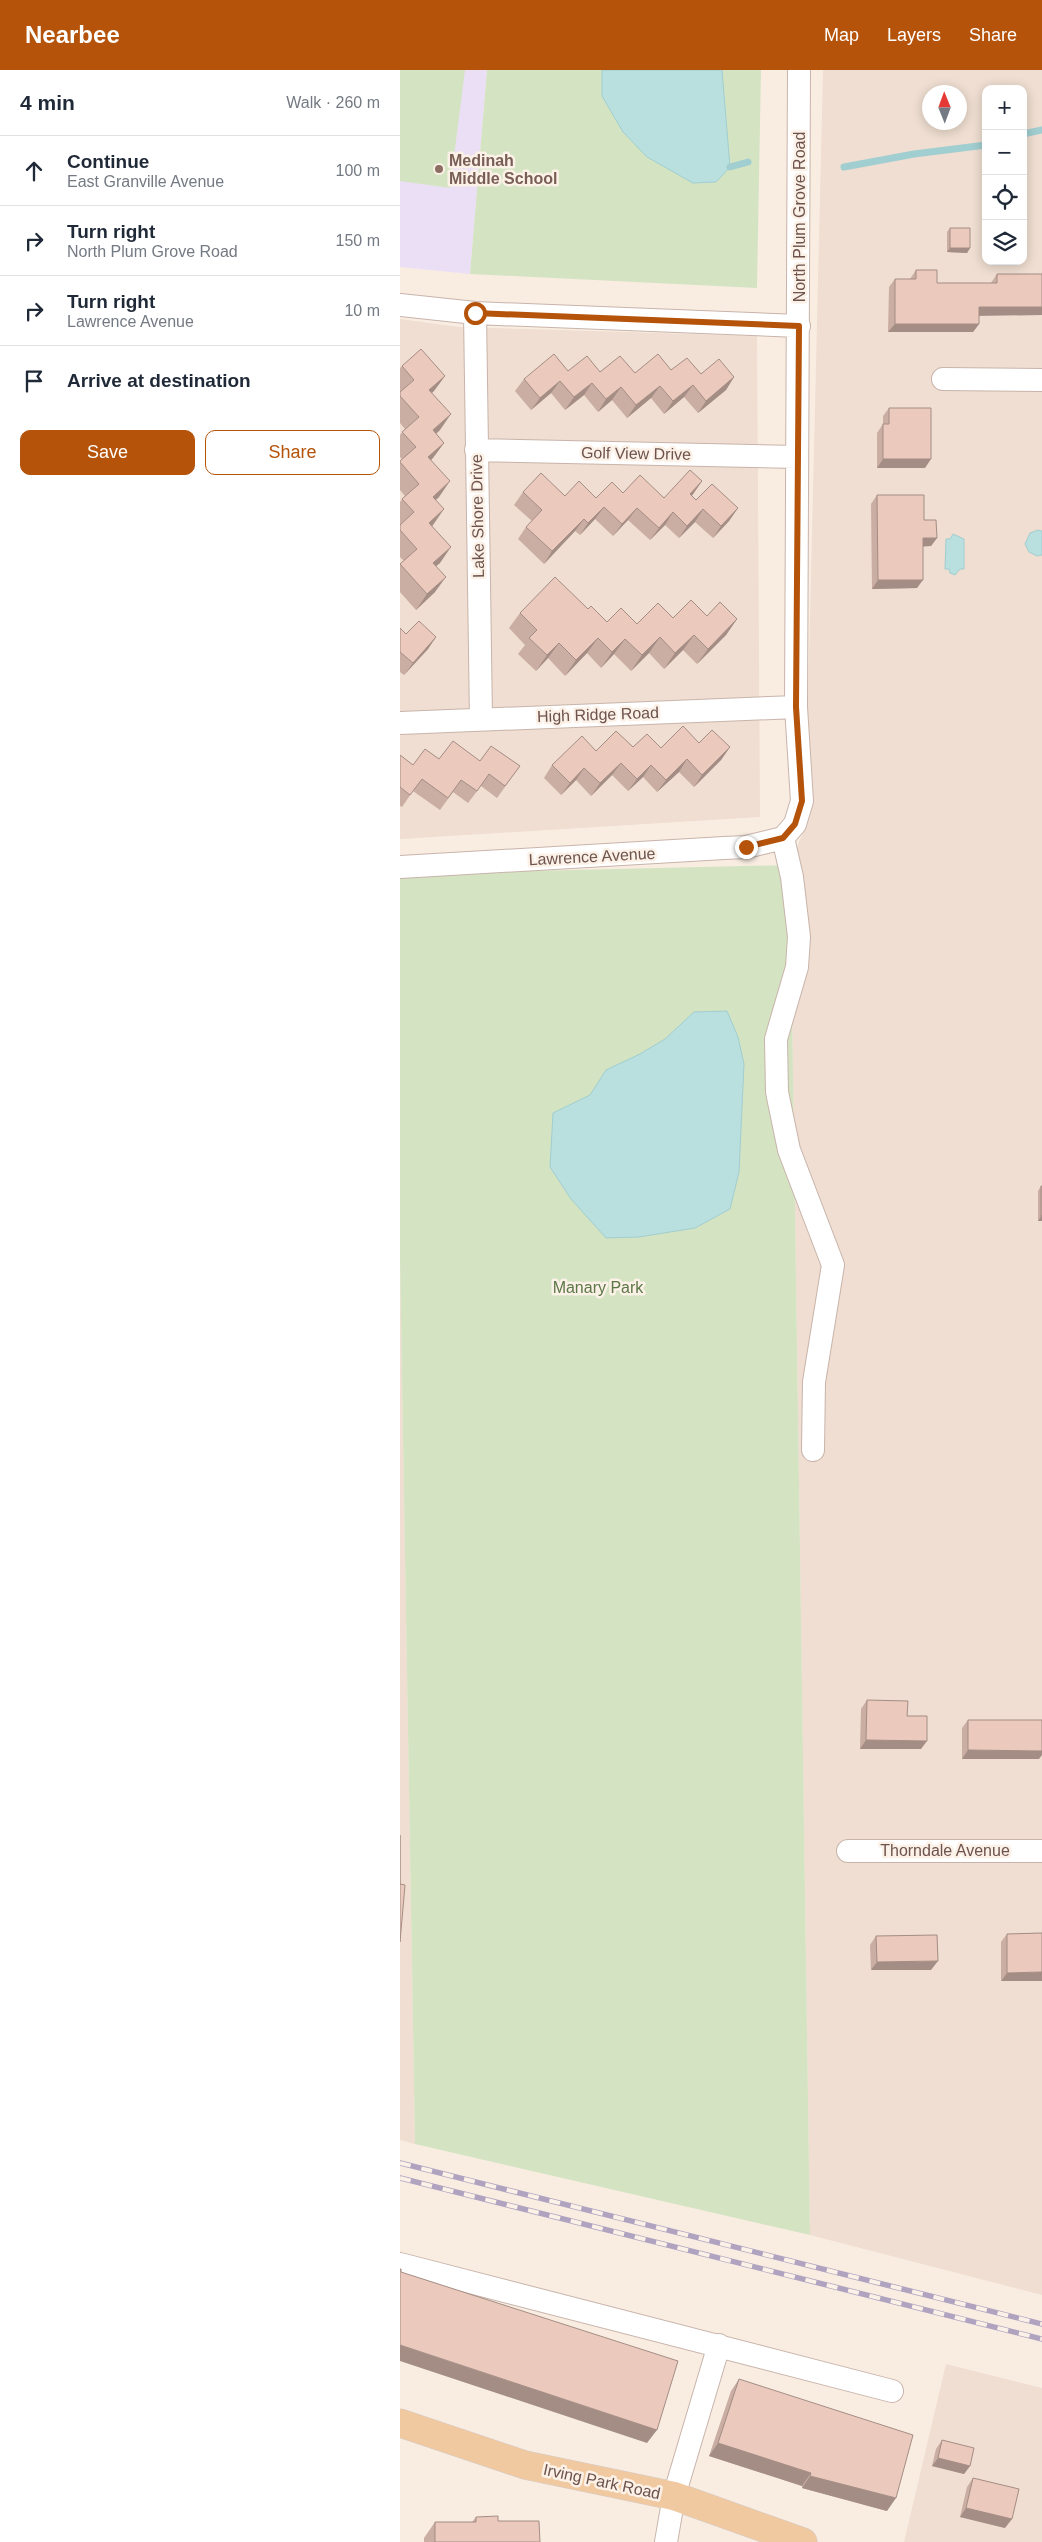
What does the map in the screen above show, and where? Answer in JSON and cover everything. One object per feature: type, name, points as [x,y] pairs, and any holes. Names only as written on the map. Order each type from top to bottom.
[{"type":"main road","name":"Irving Park Road","points":[[400,2423],[525,2465],[674,2496],[803,2542]]},
{"type":"street","name":"North Plum Grove Road","points":[[783,838],[795,824],[802,801],[796,707],[799,326],[798,70]]},
{"type":"street","points":[[400,305],[475,313],[799,326]]},
{"type":"street","name":"Lake Shore Drive","points":[[475,313],[481,719]]},
{"type":"street","points":[[943,379],[1042,380]]},
{"type":"street","name":"Golf View Drive","points":[[476,450],[797,457]]},
{"type":"street","name":"High Ridge Road","points":[[400,723],[796,707]]},
{"type":"street","points":[[783,838],[792,877],[799,937],[796,968],[776,1039],[776,1092],[790,1150],[833,1264],[814,1382],[813,1450]]},
{"type":"street","name":"Lawrence Avenue","points":[[400,867],[746,847],[783,838]]},
{"type":"street","name":"Thorndale Avenue","points":[[848,1850],[1042,1851]]},
{"type":"street","points":[[400,2264],[720,2345],[892,2391]]},
{"type":"street","points":[[666,2542],[674,2496],[720,2345]]},
{"type":"shaded area","name":"Medinah Middle School","points":[[400,70],[487,70],[470,274],[400,267]]},
{"type":"shaded area","points":[[823,70],[1042,70],[1042,2295],[810,2235],[790,865],[807,822],[808,703]]},
{"type":"shaded area","points":[[400,319],[459,327],[757,336],[760,817],[400,839]]},
{"type":"shaded area","points":[[400,1261],[415,2144],[400,2140]]},
{"type":"shaded area","points":[[946,2364],[1042,2388],[1042,2542],[904,2542]]},
{"type":"green space","points":[[400,70],[465,70],[450,188],[400,181]]},
{"type":"green space","points":[[487,70],[761,70],[757,288],[470,274]]},
{"type":"green space","name":"Manary Park","points":[[790,865],[810,2235],[415,2144],[400,1261],[400,874]]},
{"type":"water","points":[[602,70],[722,70],[730,167],[716,182],[693,183],[647,157],[623,132],[602,96]]},
{"type":"water","points":[[1038,530],[1042,531],[1042,555],[1037,556],[1029,552],[1025,544],[1030,533]]},
{"type":"water","points":[[953,534],[964,539],[964,569],[960,569],[955,575],[950,573],[949,569],[945,569],[946,539],[950,539]]},
{"type":"water","points":[[727,1011],[738,1037],[744,1064],[739,1172],[730,1209],[695,1228],[639,1237],[606,1238],[571,1199],[550,1167],[553,1113],[590,1095],[606,1070],[640,1054],[665,1039],[694,1012]]},
{"type":"building","points":[[950,228],[970,228],[970,248],[950,248]]},
{"type":"building","points":[[916,270],[937,270],[937,283],[997,283],[997,274],[1042,274],[1042,307],[979,307],[979,324],[895,324],[895,279],[916,279]]},
{"type":"building","points":[[421,349],[445,376],[429,390],[451,414],[433,430],[444,443],[428,457],[450,481],[433,497],[444,509],[429,523],[451,547],[433,563],[446,577],[427,594],[400,564],[417,549],[400,530],[400,525],[414,512],[402,499],[419,484],[400,462],[416,447],[402,432],[419,417],[400,396],[400,392],[414,380],[402,366]]},
{"type":"building","points":[[554,354],[568,371],[587,356],[600,372],[620,356],[635,373],[658,354],[671,370],[687,358],[701,374],[719,359],[734,377],[706,401],[693,385],[673,401],[660,386],[636,405],[621,387],[606,399],[592,383],[574,397],[560,381],[540,398],[524,379]]},
{"type":"building","points":[[889,408],[931,408],[931,459],[883,459],[883,424],[889,424]]},
{"type":"building","points":[[690,470],[702,481],[690,494],[696,500],[712,484],[738,508],[721,526],[703,509],[687,526],[673,512],[659,528],[637,508],[622,524],[604,507],[588,523],[584,519],[552,551],[526,527],[542,510],[523,492],[541,473],[565,496],[579,481],[596,498],[612,482],[623,493],[640,475],[664,498]]},
{"type":"building","points":[[877,495],[924,495],[924,520],[936,520],[937,538],[923,538],[923,580],[878,580]]},
{"type":"building","points":[[555,577],[588,609],[591,606],[607,622],[621,608],[637,624],[658,603],[673,618],[691,600],[707,616],[720,602],[737,619],[708,649],[694,635],[675,653],[660,637],[642,655],[625,639],[612,652],[598,638],[576,660],[559,643],[547,655],[529,638],[537,630],[520,613]]},
{"type":"building","points":[[419,621],[436,637],[413,663],[400,652],[400,628],[406,634]]},
{"type":"building","points":[[683,726],[699,743],[712,730],[730,747],[702,775],[687,759],[666,780],[651,765],[637,779],[621,763],[600,783],[584,768],[570,783],[552,765],[582,736],[596,751],[616,731],[633,747],[647,734],[661,748]]},
{"type":"building","points":[[453,741],[480,761],[491,746],[520,766],[505,786],[489,774],[477,791],[461,780],[448,798],[422,779],[410,795],[400,787],[400,755],[413,765],[425,749],[439,759]]},
{"type":"building","points":[[1042,1186],[1042,1216],[1041,1216]]},
{"type":"building","points":[[867,1700],[908,1701],[907,1716],[927,1716],[927,1741],[866,1740]]},
{"type":"building","points":[[968,1720],[1042,1720],[1042,1751],[968,1750]]},
{"type":"building","points":[[400,1884],[405,1885],[400,1942]]},
{"type":"building","points":[[1042,1933],[1042,1972],[1007,1973],[1007,1934]]},
{"type":"building","points":[[937,1935],[938,1961],[877,1962],[876,1936]]},
{"type":"building","points":[[400,2269],[401,2272],[678,2361],[657,2430],[400,2345]]},
{"type":"building","points":[[739,2379],[913,2435],[896,2498],[810,2476],[811,2473],[718,2443]]},
{"type":"building","points":[[942,2440],[974,2448],[970,2466],[938,2458]]},
{"type":"building","points":[[973,2478],[1019,2489],[1012,2519],[966,2508]]},
{"type":"building","points":[[498,2516],[498,2521],[539,2521],[540,2542],[435,2542],[435,2522],[476,2522],[476,2517]]},
{"type":"waterway","points":[[1027,133],[1042,130]]},
{"type":"waterway","points":[[844,167],[914,154],[982,146]]},
{"type":"waterway","points":[[730,167],[748,162]]},
{"type":"railway","points":[[400,2163],[1042,2324]]},
{"type":"railway","points":[[400,2178],[1042,2339]]},
{"type":"place","name":"Medinah Middle School","points":[[439,169]]},
{"type":"route","points":[[475,313],[799,326],[796,707],[802,801],[795,824],[783,838],[746,847]]}]
